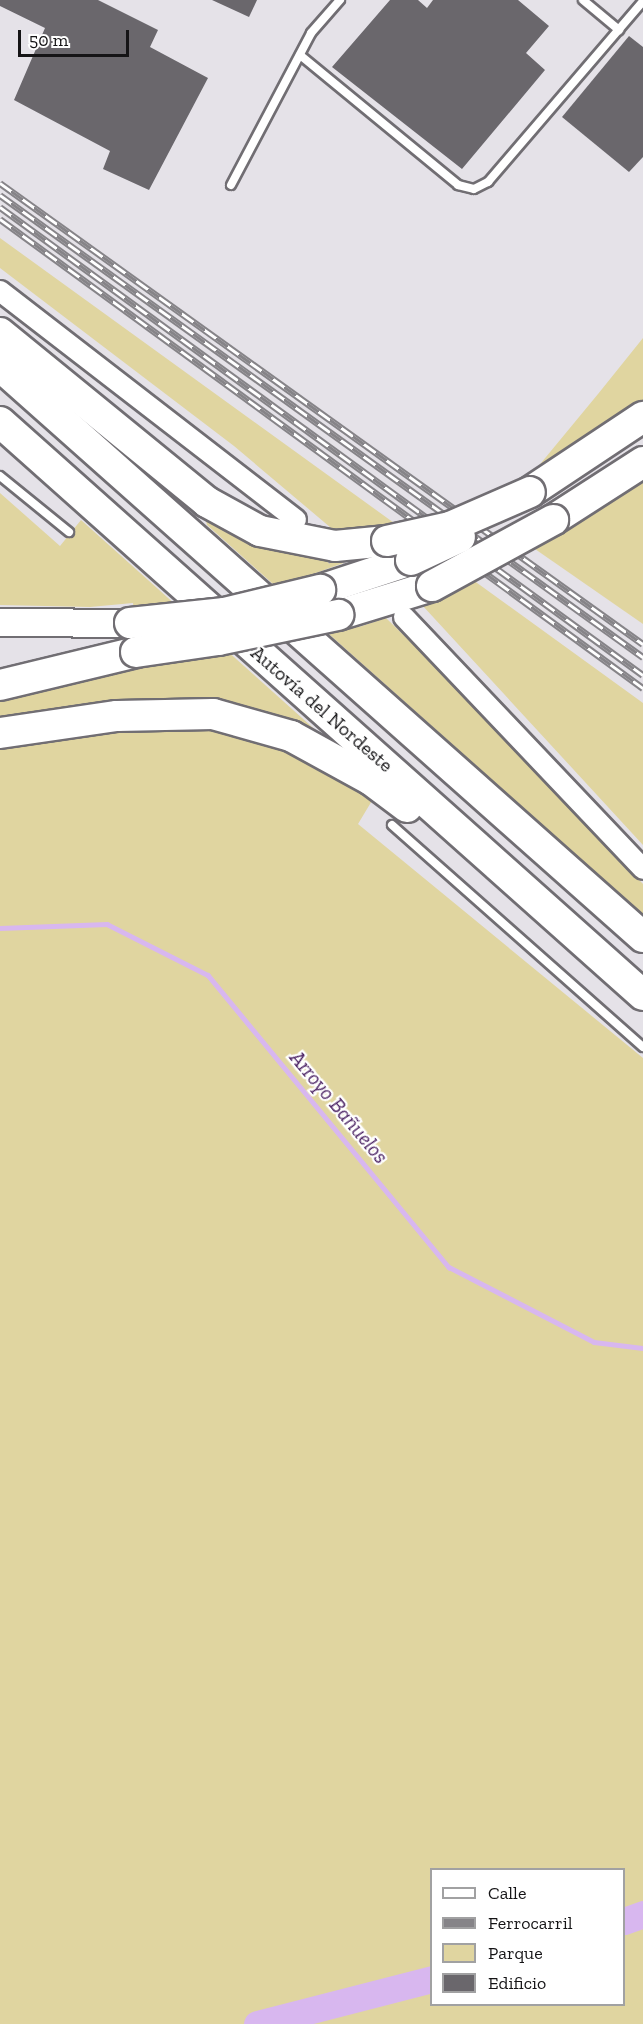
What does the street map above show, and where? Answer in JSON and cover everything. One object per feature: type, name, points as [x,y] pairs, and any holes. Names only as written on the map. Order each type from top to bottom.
[{"type":"highway","points":[[0,333],[207,502],[260,531],[335,546],[387,541],[540,504],[643,417]]},
{"type":"highway","name":"Autovía del Nordeste","points":[[0,366],[643,938]]},
{"type":"highway","name":"Autovía del Nordeste","points":[[0,422],[643,995]]},
{"type":"highway","points":[[0,622],[133,637],[218,640],[338,615],[432,586],[540,504],[643,432]]},
{"type":"highway","points":[[0,670],[320,590],[411,560],[643,462]]},
{"type":"highway","points":[[0,685],[133,637]]},
{"type":"highway","points":[[0,733],[117,716],[213,714],[291,736],[371,780],[411,809],[609,985],[643,1009]]},
{"type":"street","points":[[0,291],[296,520]]},
{"type":"street","points":[[404,617],[643,868]]},
{"type":"lane","points":[[231,185],[311,33],[340,0]]},
{"type":"lane","points":[[583,0],[619,30]]},
{"type":"lane","points":[[300,55],[458,185],[474,189],[488,182],[643,1]]},
{"type":"lane","points":[[0,476],[69,532]]},
{"type":"lane","points":[[392,825],[643,1047]]},
{"type":"green space","points":[[0,238],[643,703],[643,845],[422,605],[454,588],[380,528],[337,533],[234,446],[0,268]]},
{"type":"green space","points":[[643,338],[643,402],[527,480],[598,394]]},
{"type":"green space","points":[[643,478],[643,624],[535,549]]},
{"type":"green space","points":[[0,493],[60,546],[81,520],[340,752],[286,726],[0,724],[0,699],[72,677],[141,666],[133,603],[90,607],[0,605]]},
{"type":"green space","points":[[204,513],[360,557],[313,574],[359,627],[386,618],[470,700],[643,884],[643,915],[207,525]]},
{"type":"green space","points":[[183,721],[273,741],[376,794],[358,824],[643,1058],[643,2024],[0,2024],[0,744]]},
{"type":"building","points":[[0,0],[98,0],[158,30],[150,47],[208,78],[149,190],[103,169],[110,151],[14,100],[45,28],[0,6]]},
{"type":"building","points":[[212,0],[257,0],[249,17]]},
{"type":"building","points":[[390,0],[418,0],[427,8],[433,0],[518,0],[549,26],[526,53],[545,70],[462,169],[332,67]]},
{"type":"building","points":[[629,36],[643,47],[643,157],[629,172],[562,117]]},
{"type":"waterway","name":"Arroyo Bañuelos","points":[[0,928],[107,924],[208,975],[449,1267],[594,1342],[643,1348]]},
{"type":"waterway","points":[[625,1921],[643,1914]]},
{"type":"waterway","points":[[257,2024],[430,1980]]},
{"type":"tunnel","points":[[321,543],[366,583]]},
{"type":"railway","points":[[0,183],[643,644]]},
{"type":"railway","points":[[0,195],[643,657]]},
{"type":"railway","points":[[0,207],[643,675]]},
{"type":"railway","points":[[0,219],[643,688]]}]
